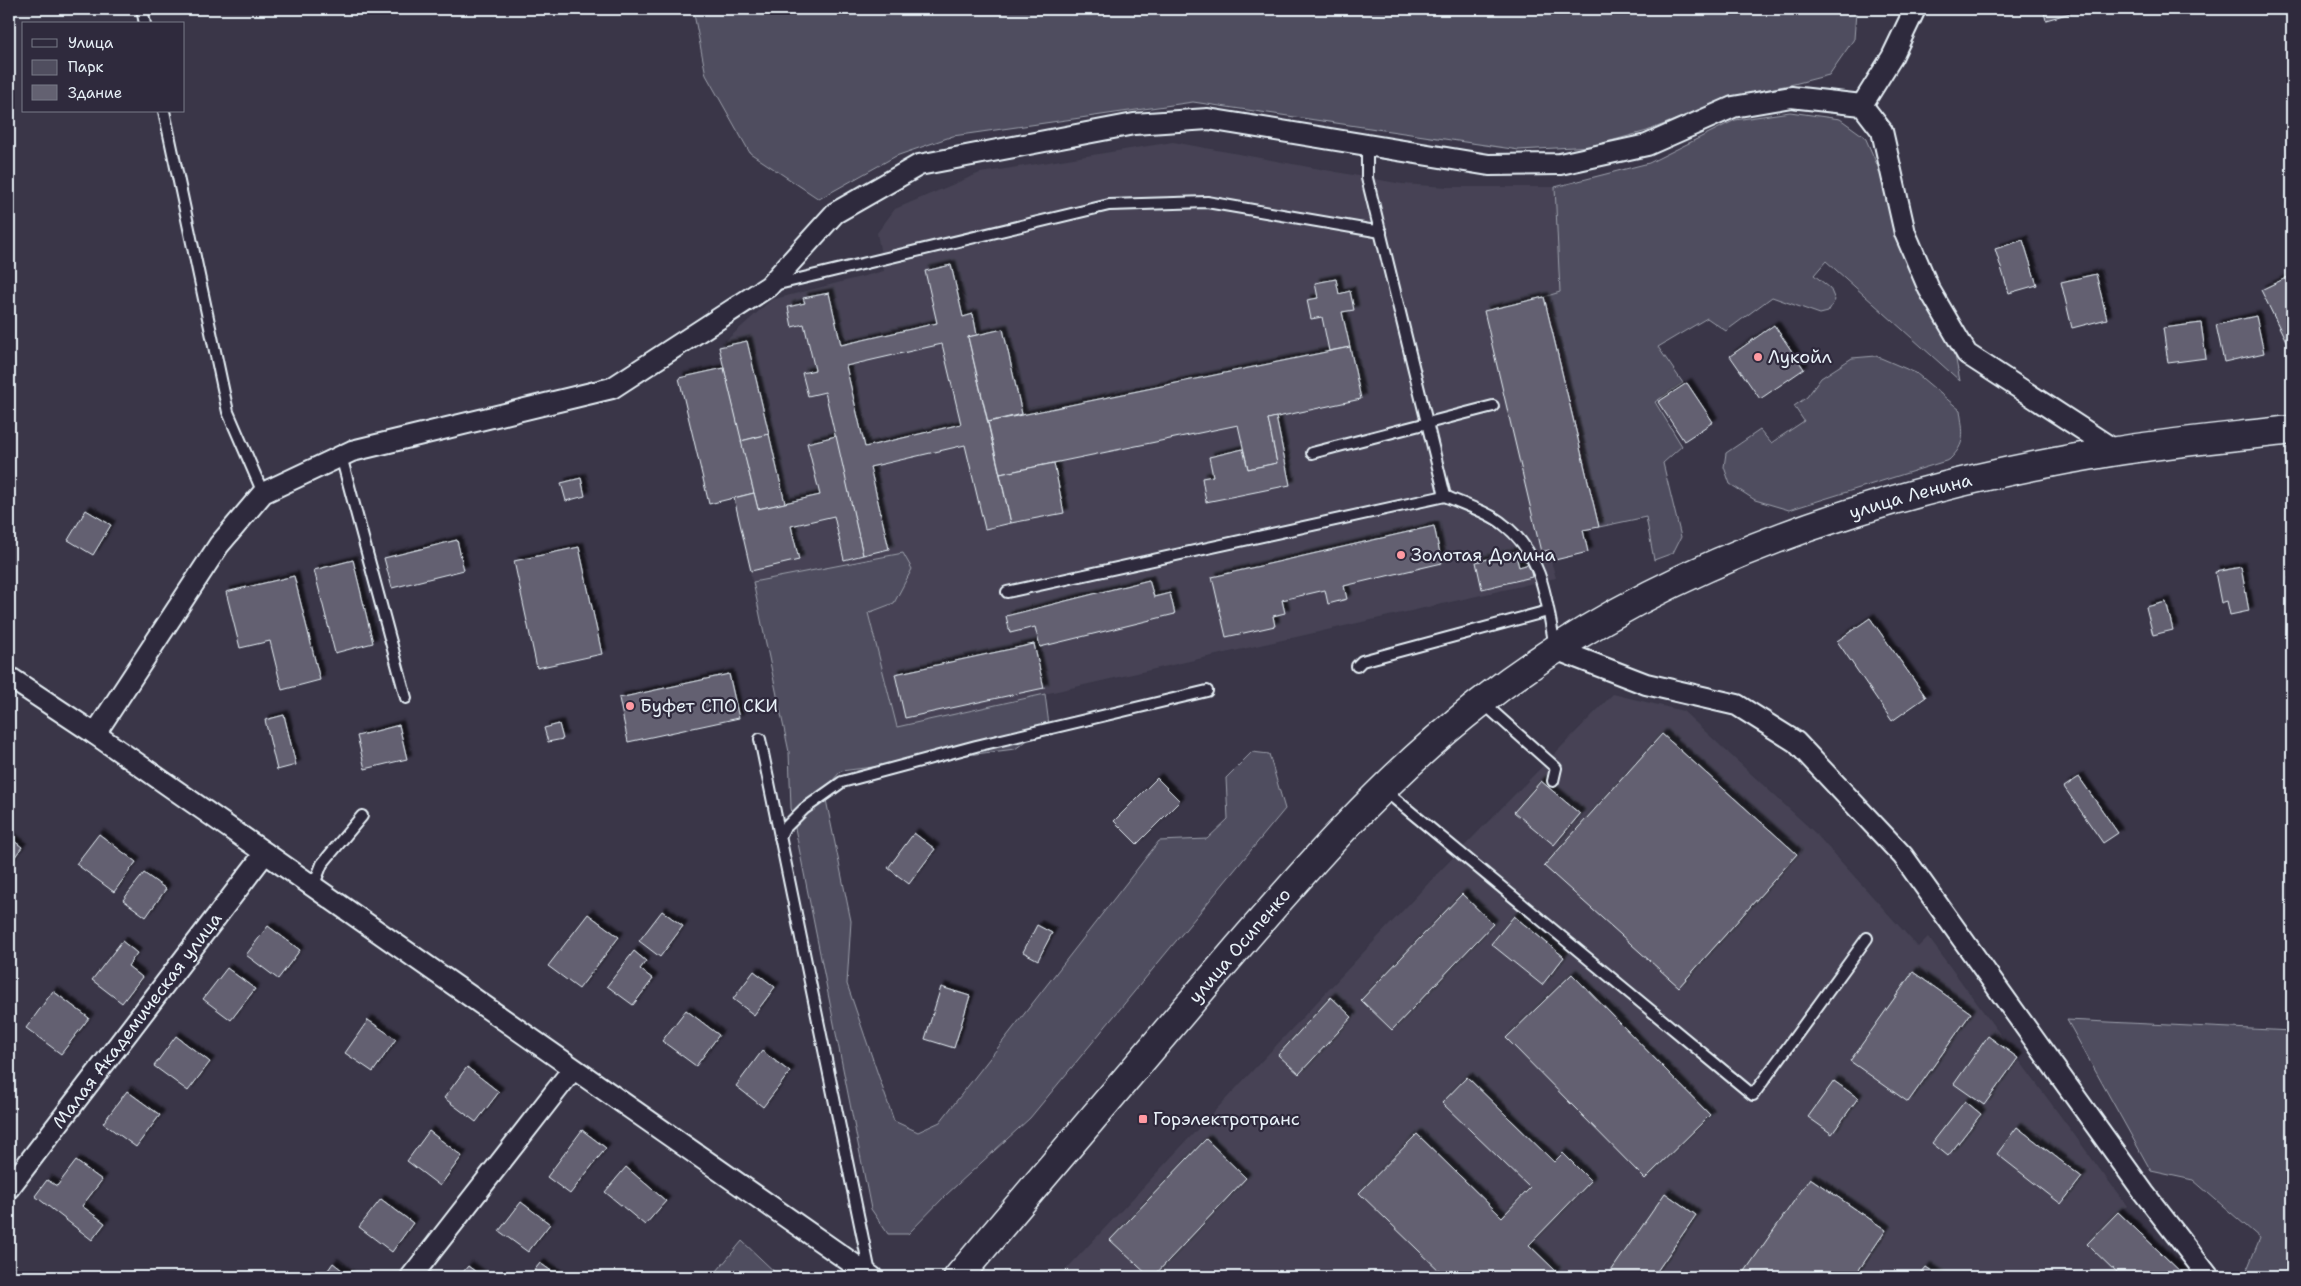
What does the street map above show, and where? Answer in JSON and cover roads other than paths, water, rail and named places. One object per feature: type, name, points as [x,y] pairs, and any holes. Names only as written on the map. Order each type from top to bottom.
[{"type":"main road","name":"улица Ленина","points":[[1555,650],[1634,602],[1710,565],[1854,511],[2025,467],[2116,451],[2292,430]]},
{"type":"main road","name":"улица Осипенко","points":[[958,1277],[1314,858],[1415,757],[1481,702],[1555,650]]},
{"type":"street","points":[[1862,104],[1892,57],[1915,9]]},
{"type":"street","points":[[95,734],[218,545],[263,493],[352,450],[612,388],[769,286],[835,213],[919,166],[1134,124],[1208,118],[1489,165],[1560,164],[1647,145],[1733,107],[1791,97],[1862,104],[1882,131],[1905,233],[1929,289],[1967,354],[2116,451]]},
{"type":"street","points":[[1555,650],[1646,684],[1737,705],[1796,742],[1903,856],[2144,1193],[2209,1277]]},
{"type":"street","points":[[9,676],[95,734],[871,1277]]},
{"type":"street","name":"Малая Академическая улица","points":[[9,1188],[265,853]]},
{"type":"street","points":[[411,1277],[573,1069]]},
{"type":"lane","points":[[142,9],[145,22]]},
{"type":"lane","points":[[164,112],[228,412],[263,493]]},
{"type":"lane","points":[[1367,145],[1367,178],[1444,496]]},
{"type":"lane","points":[[769,286],[1109,205],[1207,202],[1380,232]]},
{"type":"lane","points":[[1312,453],[1493,406]]},
{"type":"lane","points":[[341,456],[406,698]]},
{"type":"lane","points":[[1007,592],[1444,496],[1503,524],[1531,554],[1543,581],[1555,650]]},
{"type":"lane","points":[[1357,666],[1362,661],[1548,611]]},
{"type":"lane","points":[[780,837],[783,830],[804,809],[842,782],[976,746],[1207,691]]},
{"type":"lane","points":[[1481,702],[1556,768],[1553,781]]},
{"type":"lane","points":[[760,739],[871,1277]]},
{"type":"lane","points":[[1384,789],[1753,1095],[1867,938]]},
{"type":"lane","points":[[313,887],[322,864],[362,816]]},
{"type":"place","name":"Лукойл","points":[[1758,357]]},
{"type":"place","name":"Золотая Долина","points":[[1401,555]]},
{"type":"place","name":"Буфет СПО СКИ","points":[[630,706]]},
{"type":"place","name":"Горэлектротранс","points":[[1143,1119]]}]
